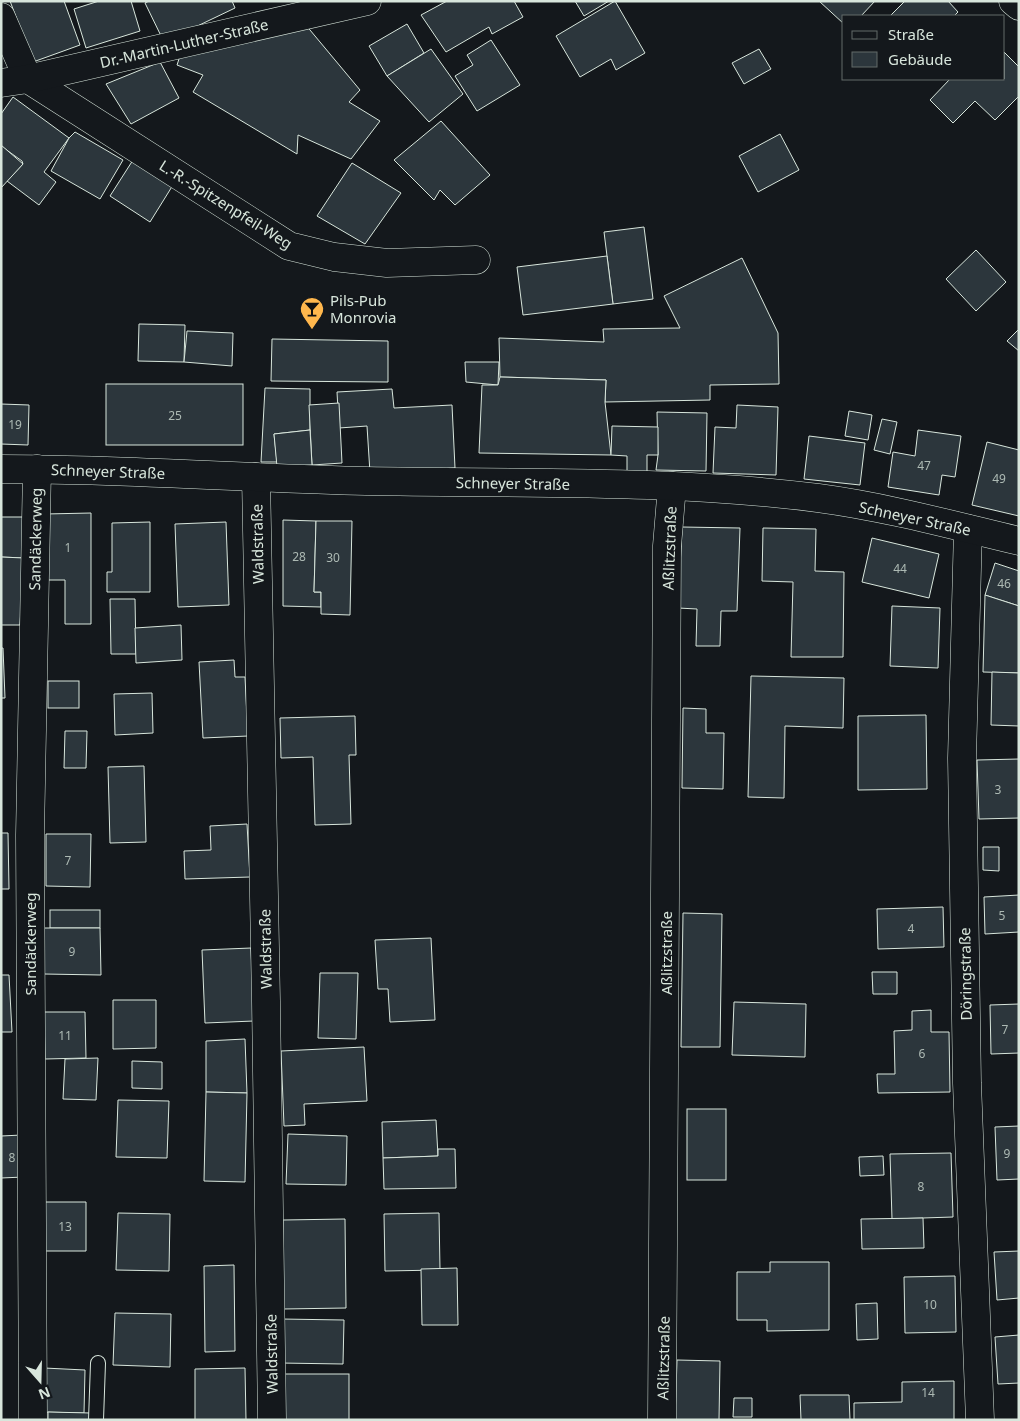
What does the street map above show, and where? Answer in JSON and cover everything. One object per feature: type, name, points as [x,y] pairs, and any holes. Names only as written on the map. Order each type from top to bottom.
[{"type":"street","name":"Dr.-Martin-Luther-Straße","points":[[1,83],[28,79],[367,1]]},
{"type":"street","points":[[1013,1],[1019,6]]},
{"type":"street","points":[[1,17],[28,79]]},
{"type":"street","name":"L.-R.-Spitzenpfeil-Weg","points":[[28,79],[289,246],[334,257],[386,263],[476,260]]},
{"type":"street","name":"Schneyer Straße","points":[[1,469],[101,470],[256,477],[672,486],[777,493],[821,498],[921,517],[1019,541]]},
{"type":"street","name":"Sandäckerweg","points":[[33,1420],[30,835],[37,469]]},
{"type":"street","name":"Waldstraße","points":[[256,477],[272,1420]]},
{"type":"street","name":"Aßlitzstraße","points":[[662,1420],[667,546],[672,486]]},
{"type":"street","name":"Döringstraße","points":[[968,529],[962,758],[966,1083],[980,1420]]},
{"type":"lane","points":[[96,1420],[98,1363]]},
{"type":"building","points":[[10,1],[64,1],[80,45],[33,62]]},
{"type":"building","points":[[99,1],[131,1],[140,31],[86,48],[74,9]]},
{"type":"building","points":[[149,1],[232,1],[235,8],[164,42],[145,3]]},
{"type":"building","points":[[447,1],[514,1],[523,17],[492,34],[489,27],[446,52],[421,15]]},
{"type":"building","points":[[575,1],[609,1],[584,16]]},
{"type":"building","points":[[615,1],[645,53],[616,70],[611,59],[580,77],[556,36]]},
{"type":"building","points":[[819,1],[875,1],[862,15],[842,15],[842,22]]},
{"type":"building","points":[[905,1],[948,1],[958,12],[955,15],[891,15]]},
{"type":"building","points":[[305,24],[360,90],[349,102],[380,121],[351,159],[298,135],[297,154],[193,92],[203,75],[177,65],[180,56]]},
{"type":"building","points":[[407,24],[424,53],[387,76],[369,46]]},
{"type":"building","points":[[491,40],[520,85],[477,111],[455,76],[473,65],[467,55]]},
{"type":"building","points":[[431,49],[463,94],[429,122],[387,76]]},
{"type":"building","points":[[759,49],[771,69],[744,84],[732,63]]},
{"type":"building","points":[[1005,53],[1019,67],[1019,96],[995,120],[975,101],[953,123],[930,100],[949,80],[1005,80]]},
{"type":"building","points":[[160,62],[179,98],[131,124],[106,84]]},
{"type":"building","points":[[13,97],[69,138],[44,172],[56,182],[39,205],[7,181],[23,164],[22,161],[1,146],[1,114]]},
{"type":"building","points":[[441,121],[490,175],[455,205],[440,190],[434,200],[394,160]]},
{"type":"building","points":[[75,132],[123,160],[100,199],[51,171],[69,138]]},
{"type":"building","points":[[780,134],[799,170],[758,192],[739,156]]},
{"type":"building","points":[[1,145],[23,164],[1,188]]},
{"type":"building","points":[[133,160],[173,185],[150,222],[110,196]]},
{"type":"building","points":[[352,163],[401,193],[365,244],[317,216]]},
{"type":"building","points":[[644,227],[653,299],[613,304],[604,232]]},
{"type":"building","points":[[976,250],[1006,282],[976,311],[946,279]]},
{"type":"building","points":[[607,256],[613,304],[523,315],[517,267]]},
{"type":"building","points":[[742,258],[778,333],[779,384],[710,385],[710,400],[605,402],[606,380],[500,377],[499,338],[604,342],[603,329],[680,328],[664,296]]},
{"type":"building","points":[[139,324],[185,325],[184,362],[138,361]]},
{"type":"building","points":[[1019,329],[1019,351],[1007,341]]},
{"type":"building","points":[[187,331],[233,333],[232,366],[184,362]]},
{"type":"building","points":[[272,339],[388,341],[388,382],[271,381]]},
{"type":"building","points":[[465,362],[499,362],[498,385],[466,382]]},
{"type":"building","points":[[500,377],[606,380],[605,402],[611,455],[479,453],[482,385],[498,385]]},
{"type":"building","points":[[106,384],[243,384],[243,445],[106,445]]},
{"type":"building","points":[[265,388],[310,389],[310,430],[274,434],[277,462],[261,462]]},
{"type":"building","points":[[392,389],[394,408],[452,405],[455,468],[370,473],[367,426],[339,428],[337,392]]},
{"type":"building","points":[[339,403],[342,463],[312,465],[309,405]]},
{"type":"building","points":[[1,404],[29,405],[28,445],[1,444]]},
{"type":"building","points":[[737,405],[778,407],[776,475],[713,473],[715,427],[736,428]]},
{"type":"building","points":[[849,411],[872,415],[868,440],[845,436]]},
{"type":"building","points":[[657,412],[707,413],[706,471],[656,470],[658,455]]},
{"type":"building","points":[[882,419],[897,422],[890,454],[874,450]]},
{"type":"building","points":[[612,426],[658,427],[658,455],[647,455],[647,472],[627,472],[627,456],[611,455]]},
{"type":"building","points":[[310,430],[312,465],[277,467],[274,434]]},
{"type":"building","points":[[918,430],[961,436],[955,477],[942,475],[939,495],[888,487],[893,452],[915,456]]},
{"type":"building","points":[[809,436],[865,443],[860,485],[804,479]]},
{"type":"building","points":[[987,442],[1019,450],[1019,516],[972,505]]},
{"type":"building","points":[[91,513],[91,624],[65,624],[65,580],[45,580],[45,514]]},
{"type":"building","points":[[1,517],[26,517],[24,558],[1,557]]},
{"type":"building","points":[[283,520],[316,521],[314,592],[321,592],[321,607],[283,606]]},
{"type":"building","points":[[316,521],[352,521],[350,615],[321,614],[321,592],[314,592]]},
{"type":"building","points":[[150,522],[150,592],[107,592],[107,572],[112,572],[112,523]]},
{"type":"building","points":[[226,522],[229,605],[178,607],[175,524]]},
{"type":"building","points":[[682,527],[740,528],[737,611],[721,611],[720,646],[696,646],[697,609],[678,608]]},
{"type":"building","points":[[763,528],[816,529],[815,571],[844,572],[843,657],[791,657],[793,582],[762,581]]},
{"type":"building","points":[[872,538],[939,554],[929,598],[862,582]]},
{"type":"building","points":[[1,557],[24,558],[20,625],[1,625]]},
{"type":"building","points":[[995,563],[1019,571],[1019,606],[985,595]]},
{"type":"building","points":[[985,595],[1019,606],[1019,673],[983,672]]},
{"type":"building","points":[[110,599],[135,599],[136,654],[111,654]]},
{"type":"building","points":[[892,606],[940,608],[938,668],[890,666]]},
{"type":"building","points":[[181,625],[182,660],[136,663],[135,628]]},
{"type":"building","points":[[1,648],[3,648],[5,698],[1,698]]},
{"type":"building","points":[[234,660],[235,677],[245,677],[248,736],[203,738],[199,662]]},
{"type":"building","points":[[992,672],[1019,673],[1019,726],[991,725]]},
{"type":"building","points":[[751,676],[844,678],[843,728],[785,726],[784,798],[748,797]]},
{"type":"building","points":[[48,681],[79,681],[79,708],[48,708]]},
{"type":"building","points":[[152,693],[153,733],[115,735],[114,694]]},
{"type":"building","points":[[683,708],[706,709],[706,733],[724,733],[723,789],[682,788]]},
{"type":"building","points":[[926,715],[927,789],[858,790],[858,716]]},
{"type":"building","points":[[355,716],[356,755],[349,755],[351,824],[315,825],[313,757],[281,758],[280,718]]},
{"type":"building","points":[[65,731],[87,731],[86,768],[64,768]]},
{"type":"building","points":[[1019,759],[1019,818],[979,819],[977,760]]},
{"type":"building","points":[[144,766],[146,842],[110,843],[108,767]]},
{"type":"building","points":[[247,824],[250,877],[185,879],[184,851],[211,850],[210,826]]},
{"type":"building","points":[[1,833],[8,833],[9,889],[1,889]]},
{"type":"building","points":[[46,834],[91,834],[90,887],[46,886]]},
{"type":"building","points":[[983,847],[999,847],[999,871],[983,870]]},
{"type":"building","points":[[1019,895],[1019,932],[985,934],[984,897]]},
{"type":"building","points":[[943,907],[944,947],[878,949],[877,909]]},
{"type":"building","points":[[50,910],[100,910],[100,928],[50,928]]},
{"type":"building","points":[[683,913],[722,914],[720,1047],[681,1047]]},
{"type":"building","points":[[44,928],[100,928],[101,975],[44,974]]},
{"type":"building","points":[[431,938],[435,1020],[390,1022],[388,989],[378,989],[375,940]]},
{"type":"building","points":[[251,948],[254,1021],[205,1023],[202,950]]},
{"type":"building","points":[[872,972],[897,972],[897,994],[873,994]]},
{"type":"building","points":[[320,973],[358,973],[356,1039],[318,1038]]},
{"type":"building","points":[[1,975],[9,975],[12,1032],[1,1032]]},
{"type":"building","points":[[113,1000],[156,1000],[156,1048],[113,1049]]},
{"type":"building","points":[[734,1002],[806,1004],[805,1057],[732,1055]]},
{"type":"building","points":[[1019,1004],[1019,1053],[991,1054],[990,1005]]},
{"type":"building","points":[[931,1010],[931,1032],[949,1032],[950,1092],[878,1093],[877,1074],[895,1074],[894,1031],[912,1030],[912,1011]]},
{"type":"building","points":[[44,1012],[85,1012],[86,1058],[45,1059]]},
{"type":"building","points":[[245,1039],[247,1093],[206,1092],[206,1041]]},
{"type":"building","points":[[364,1047],[367,1101],[304,1104],[305,1125],[284,1126],[281,1051]]},
{"type":"building","points":[[98,1058],[96,1100],[63,1099],[65,1059]]},
{"type":"building","points":[[132,1061],[162,1062],[162,1089],[132,1088]]},
{"type":"building","points":[[206,1092],[247,1093],[245,1182],[204,1181]]},
{"type":"building","points":[[118,1100],[169,1101],[167,1158],[116,1157]]},
{"type":"building","points":[[687,1109],[726,1109],[726,1180],[687,1180]]},
{"type":"building","points":[[436,1120],[438,1156],[383,1158],[382,1122]]},
{"type":"building","points":[[1019,1126],[1019,1179],[997,1180],[995,1127]]},
{"type":"building","points":[[288,1134],[347,1136],[346,1185],[286,1184]]},
{"type":"building","points":[[22,1135],[24,1177],[1,1178],[1,1136]]},
{"type":"building","points":[[438,1149],[455,1149],[456,1188],[384,1189],[383,1158],[438,1156]]},
{"type":"building","points":[[951,1153],[953,1217],[892,1219],[890,1154]]},
{"type":"building","points":[[883,1156],[884,1175],[860,1176],[859,1157]]},
{"type":"building","points":[[45,1202],[86,1202],[86,1251],[44,1251]]},
{"type":"building","points":[[118,1213],[170,1214],[169,1271],[116,1270]]},
{"type":"building","points":[[439,1213],[440,1270],[385,1271],[384,1214]]},
{"type":"building","points":[[923,1218],[924,1248],[862,1249],[861,1219]]},
{"type":"building","points":[[345,1219],[346,1308],[283,1309],[283,1220]]},
{"type":"building","points":[[1019,1251],[1019,1298],[997,1300],[994,1252]]},
{"type":"building","points":[[770,1262],[829,1262],[829,1330],[767,1331],[767,1320],[737,1320],[737,1272],[770,1272]]},
{"type":"building","points":[[234,1265],[235,1351],[205,1352],[204,1266]]},
{"type":"building","points":[[457,1268],[458,1325],[422,1325],[421,1269]]},
{"type":"building","points":[[955,1276],[956,1332],[905,1333],[904,1277]]},
{"type":"building","points":[[877,1303],[878,1339],[857,1340],[856,1304]]},
{"type":"building","points":[[115,1313],[171,1314],[170,1367],[113,1365]]},
{"type":"building","points":[[281,1319],[344,1320],[343,1364],[280,1363]]},
{"type":"building","points":[[1019,1335],[1019,1383],[998,1384],[995,1337]]},
{"type":"building","points":[[677,1360],[720,1361],[719,1420],[675,1420]]},
{"type":"building","points":[[44,1368],[85,1370],[84,1413],[42,1412]]},
{"type":"building","points":[[245,1368],[246,1420],[195,1420],[195,1369]]},
{"type":"building","points":[[282,1374],[349,1374],[349,1420],[282,1420]]},
{"type":"building","points":[[954,1381],[954,1420],[854,1420],[854,1403],[902,1402],[902,1382]]},
{"type":"building","points":[[800,1395],[849,1395],[850,1420],[801,1420]]},
{"type":"building","points":[[734,1398],[752,1398],[752,1417],[733,1417]]},
{"type":"building","points":[[48,1412],[91,1413],[91,1420],[48,1420]]},
{"type":"place","name":"Pils-Pub Monrovia","points":[[312,330]]}]
